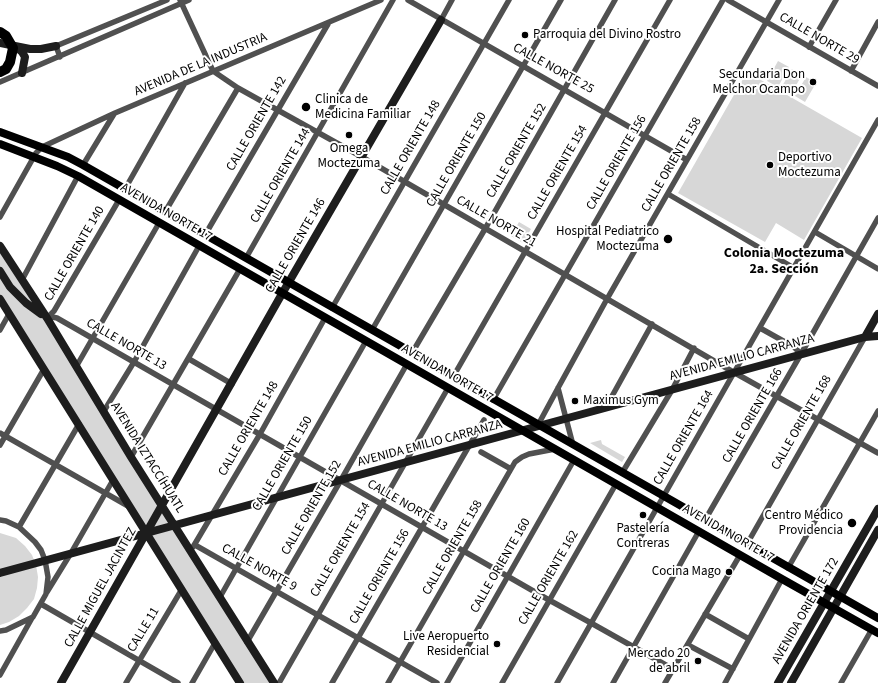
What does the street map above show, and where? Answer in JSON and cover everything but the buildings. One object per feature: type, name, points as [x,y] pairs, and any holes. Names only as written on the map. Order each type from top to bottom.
[{"type":"highway","points":[[0,32],[6,36],[13,48],[10,62],[6,69],[0,72]]},
{"type":"main road","name":"AVENIDA NORTE 17","points":[[0,132],[68,157],[83,165],[830,592],[878,617]]},
{"type":"main road","name":"AVENIDA NORTE 17","points":[[0,144],[58,166],[78,176],[875,631]]},
{"type":"street","points":[[0,43],[30,49],[41,49],[56,46],[167,0]]},
{"type":"street","points":[[0,82],[60,57],[181,2],[189,0]]},
{"type":"street","name":"AVENIDA DE LA INDUSTRIA","points":[[0,217],[34,157],[42,147],[115,113],[382,0]]},
{"type":"street","name":"CALLE ORIENTE 144","points":[[246,258],[393,0]]},
{"type":"street","name":"CALLE NORTE 25","points":[[408,0],[687,160]]},
{"type":"street","name":"CALLE ORIENTE 146","points":[[162,505],[452,0]]},
{"type":"street","name":"CALLE ORIENTE 148","points":[[332,308],[509,0]]},
{"type":"street","name":"CALLE ORIENTE 150","points":[[372,330],[561,0]]},
{"type":"street","name":"CALLE ORIENTE 152","points":[[412,353],[485,229],[615,0]]},
{"type":"street","name":"CALLE ORIENTE 154","points":[[453,377],[670,0]]},
{"type":"street","name":"CALLE ORIENTE 156","points":[[493,400],[723,0]]},
{"type":"street","name":"CALLE NORTE 29","points":[[728,0],[878,86]]},
{"type":"street","name":"CALLE ORIENTE 158","points":[[538,425],[607,299],[779,0]]},
{"type":"street","points":[[809,47],[836,0]]},
{"type":"street","points":[[181,2],[213,71]]},
{"type":"street","points":[[851,70],[878,22]]},
{"type":"street","name":"CALLE ORIENTE 142","points":[[205,235],[328,24]]},
{"type":"street","points":[[16,46],[25,57],[22,73]]},
{"type":"street","points":[[56,46],[60,57]]},
{"type":"street","name":"CALLE NORTE 21","points":[[213,71],[238,88],[362,157],[607,299],[878,453]]},
{"type":"street","points":[[125,189],[185,83]]},
{"type":"street","points":[[165,212],[238,88]]},
{"type":"street","points":[[83,165],[115,113]]},
{"type":"street","name":"CALLE ORIENTE 164","points":[[556,683],[878,120]]},
{"type":"street","points":[[22,280],[78,176]]},
{"type":"street","points":[[668,194],[794,268]]},
{"type":"street","name":"CALLE ORIENTE 140","points":[[47,318],[54,311],[119,200]]},
{"type":"street","name":"CALLE ORIENTE 166","points":[[705,520],[878,218]]},
{"type":"street","points":[[76,367],[159,223]]},
{"type":"street","points":[[815,232],[878,270]]},
{"type":"street","name":"AVENIDA IZTACCÍHUATL","points":[[0,246],[47,318],[131,457],[192,548],[247,642],[274,683]]},
{"type":"street","points":[[104,412],[134,362],[199,246]]},
{"type":"street","points":[[131,457],[240,269]]},
{"type":"street","points":[[0,270],[10,286],[26,303],[47,318]]},
{"type":"street","points":[[0,299],[240,683]]},
{"type":"street","points":[[0,330],[9,314]]},
{"type":"street","name":"CALLE ORIENTE 168","points":[[746,544],[878,314]]},
{"type":"street","name":"CALLE NORTE 13","points":[[47,318],[57,318],[549,600],[673,669]]},
{"type":"street","name":"CALLE ORIENTE 148","points":[[192,548],[214,514],[325,318]]},
{"type":"street","points":[[606,408],[652,324]]},
{"type":"street","points":[[760,328],[794,346],[801,354]]},
{"type":"street","points":[[865,337],[878,336]]},
{"type":"street","name":"AVENIDA EMILIO CARRANZA","points":[[0,573],[175,524],[865,337]]},
{"type":"street","name":"CALLE ORIENTE 150","points":[[220,597],[366,341]]},
{"type":"street","points":[[622,473],[672,390],[694,348]]},
{"type":"street","points":[[189,359],[232,384]]},
{"type":"street","name":"CALLE ORIENTE 152","points":[[247,642],[407,364]]},
{"type":"street","points":[[0,445],[3,435],[44,369]]},
{"type":"street","name":"CALLE ORIENTE 154","points":[[279,683],[448,388]]},
{"type":"street","points":[[558,388],[573,445]]},
{"type":"street","points":[[788,568],[878,411]]},
{"type":"street","name":"CALLE ORIENTE 156","points":[[332,683],[484,420]]},
{"type":"street","points":[[19,527],[79,424]]},
{"type":"street","points":[[3,435],[130,507]]},
{"type":"street","name":"CALLE ORIENTE 158","points":[[388,683],[515,462],[522,457],[556,449]]},
{"type":"street","points":[[481,452],[511,469]]},
{"type":"street","name":"CALLE ORIENTE 160","points":[[447,683],[574,460]]},
{"type":"street","points":[[0,675],[113,480]]},
{"type":"street","name":"CALLE ORIENTE 162","points":[[502,683],[616,484]]},
{"type":"street","name":"CALLE MIGUEL JACINTEZ","points":[[61,683],[162,505]]},
{"type":"street","name":"AVENIDA ORIENTE 172","points":[[778,683],[878,509]]},
{"type":"street","points":[[0,520],[19,527],[35,542],[45,560],[48,577],[46,594]]},
{"type":"street","name":"AVENIDA ORIENTE 172","points":[[791,683],[878,530]]},
{"type":"street","points":[[613,683],[699,531]]},
{"type":"street","name":"CALLE NORTE 9","points":[[192,548],[237,568],[437,683]]},
{"type":"street","points":[[665,683],[740,555]]},
{"type":"street","points":[[725,683],[782,579]]},
{"type":"street","name":"CALLE 11","points":[[126,683],[182,589]]},
{"type":"street","points":[[41,604],[178,683]]},
{"type":"street","points":[[705,614],[749,639]]},
{"type":"street","points":[[0,631],[6,630],[33,617]]},
{"type":"street","points":[[840,683],[875,631]]},
{"type":"street","points":[[192,683],[216,643]]},
{"type":"street","points":[[688,645],[732,669]]},
{"type":"shaded area","points":[[778,61],[789,67],[778,87],[767,81]]},
{"type":"shaded area","points":[[792,69],[802,75],[791,94],[781,88]]},
{"type":"shaded area","name":"Deportivo Moctezuma","points":[[747,72],[862,138],[804,240],[776,223],[765,242],[678,193]]},
{"type":"shaded area","points":[[806,77],[816,83],[805,102],[795,96]]},
{"type":"shaded area","points":[[519,222],[531,229],[523,243],[511,236]]},
{"type":"shaded area","points":[[0,252],[50,327],[271,683],[242,683],[0,297]]},
{"type":"shaded area","points":[[601,440],[602,444],[625,457],[622,462],[590,443]]},
{"type":"shaded area","points":[[0,533],[16,538],[25,546],[32,555],[36,565],[38,577],[34,599],[27,608],[19,616],[0,625]]},
{"type":"place","name":"Parroquia del Divino Rostro","points":[[525,35]]},
{"type":"place","name":"Secundaria Don Melchor Ocampo","points":[[813,82]]},
{"type":"place","name":"Clinica de Medicina Familiar","points":[[306,107]]},
{"type":"place","name":"Omega Moctezuma","points":[[349,135]]},
{"type":"place","name":"Deportivo Moctezuma","points":[[770,165]]},
{"type":"place","name":"Hospital Pediatrico Moctezuma","points":[[668,239]]},
{"type":"place","name":"Maximus Gym","points":[[575,401]]},
{"type":"place","name":"Pastelería Contreras","points":[[643,515]]},
{"type":"place","name":"Centro Médico Providencia","points":[[852,523]]},
{"type":"place","name":"Cocina Mago","points":[[729,572]]},
{"type":"place","name":"Live Aeropuerto Residencial","points":[[497,644]]},
{"type":"place","name":"Mercado 20 de abril","points":[[698,661]]},
{"type":"district","name":"Colonia Moctezuma 2a. Sección","points":[[784,262]]}]
